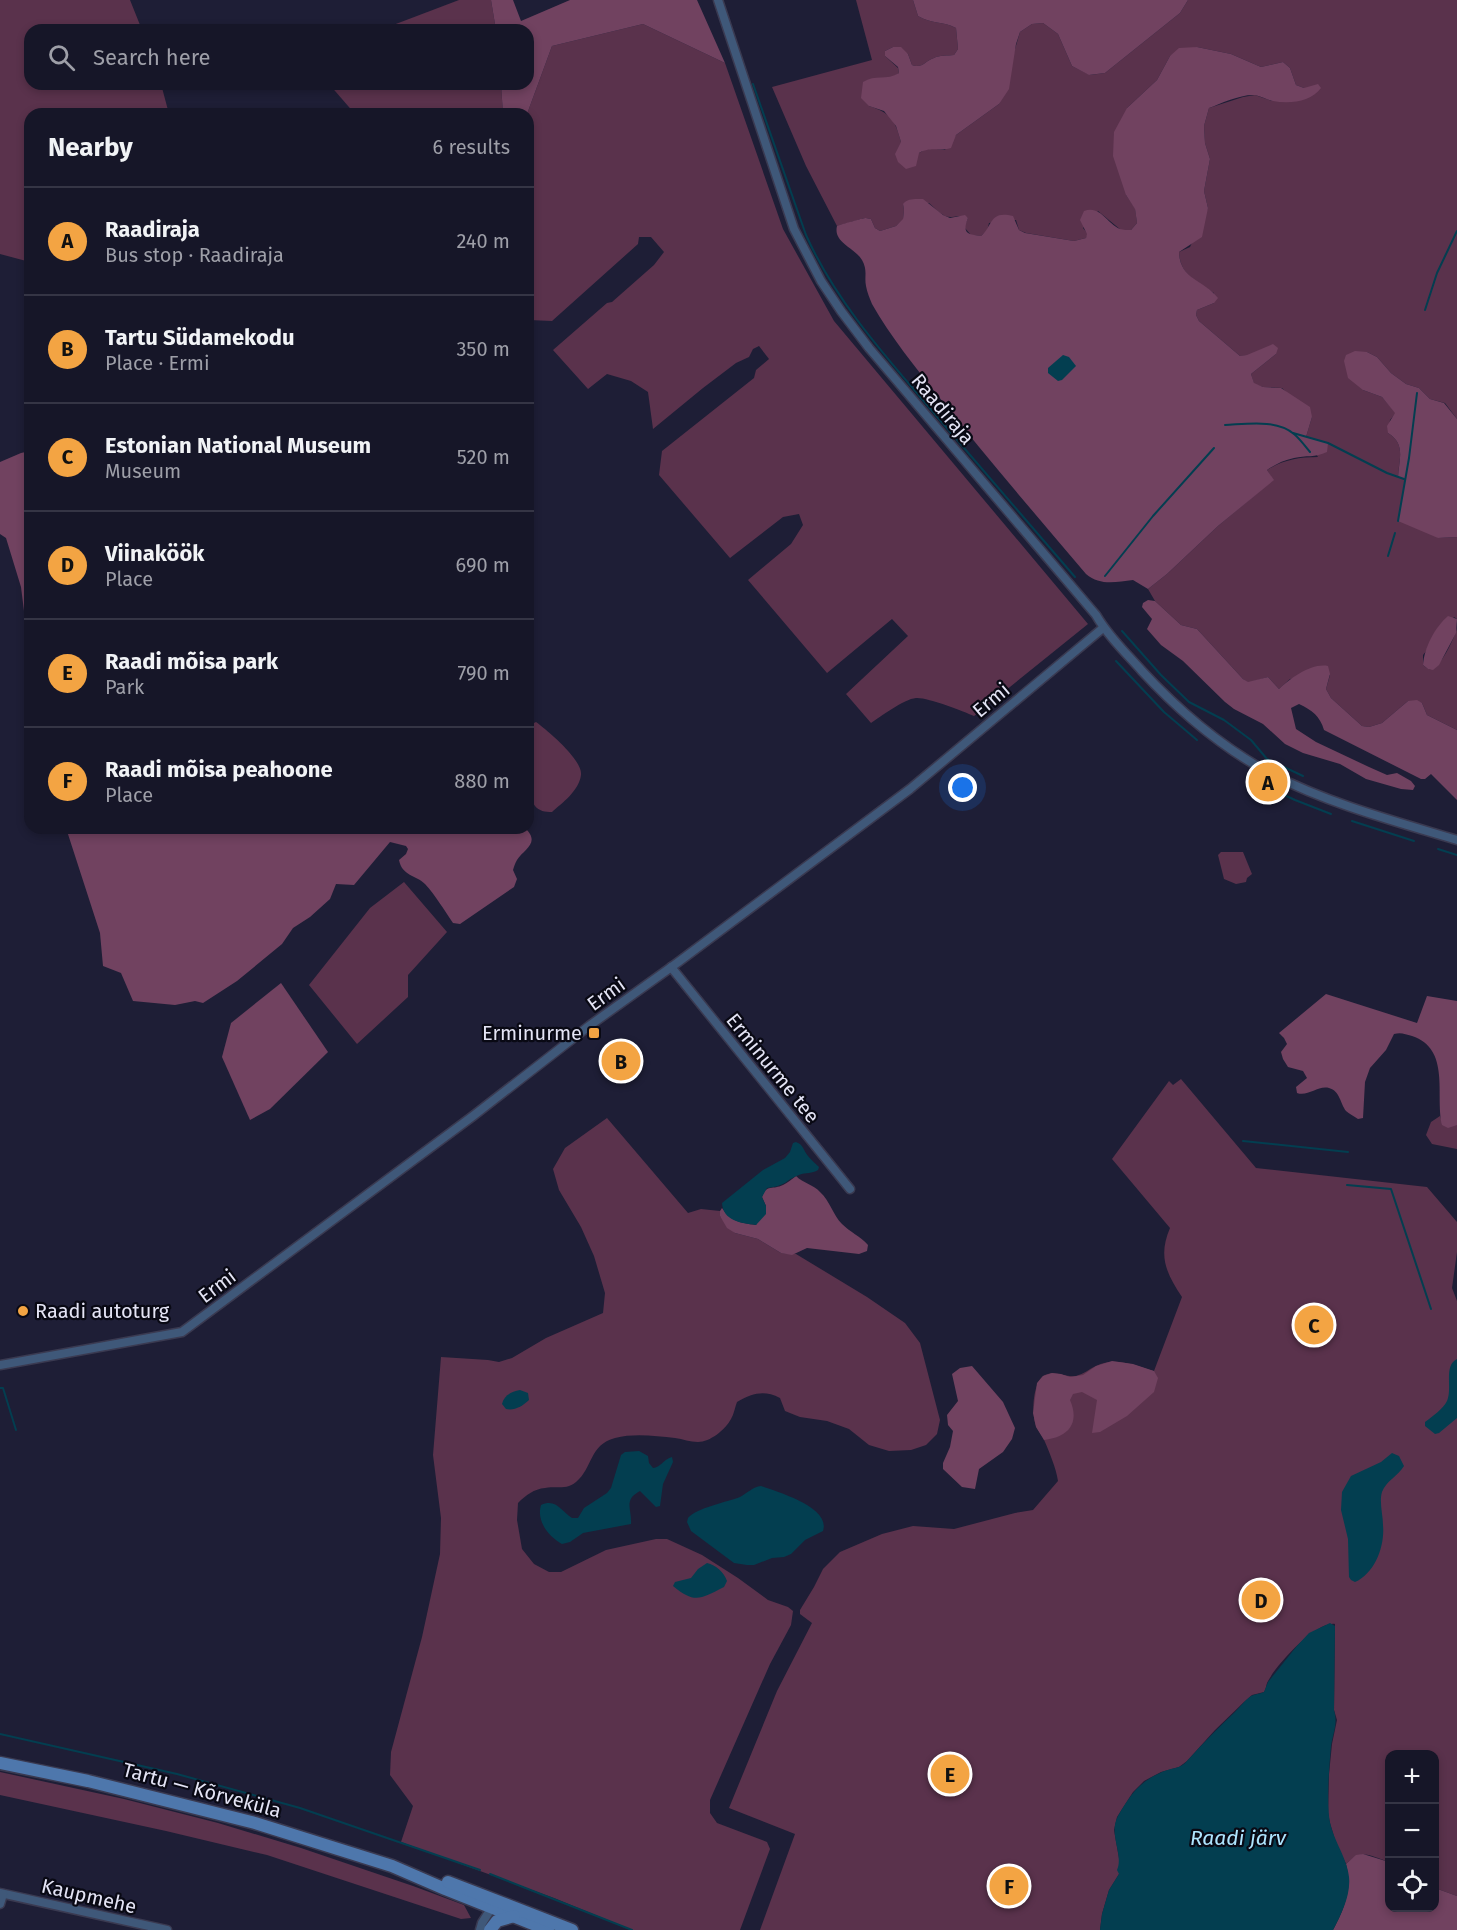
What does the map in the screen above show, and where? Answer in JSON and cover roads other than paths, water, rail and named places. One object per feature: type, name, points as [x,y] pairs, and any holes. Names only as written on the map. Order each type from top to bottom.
[{"type":"main road","name":"Tartu — Kõrveküla","points":[[0,1763],[88,1781],[266,1826],[392,1866],[445,1889],[572,1930]]},
{"type":"main road","name":"Tartu — Kõrveküla","points":[[494,1904],[514,1916],[549,1930]]},
{"type":"main road","points":[[489,1930],[497,1921],[514,1916]]},
{"type":"street","name":"Raadiraja","points":[[718,0],[794,229],[821,281],[869,348],[1089,606],[1103,628],[1159,689],[1180,708],[1212,735],[1262,768],[1318,795],[1457,840]]},
{"type":"street","name":"Ermi","points":[[0,1365],[182,1332],[589,1026],[671,968],[910,789],[1103,628]]},
{"type":"street","name":"Erminurme tee","points":[[671,968],[850,1189]]},
{"type":"street","name":"Kaupmehe","points":[[0,1904],[2,1893],[166,1930]]},
{"type":"street","points":[[480,1930],[494,1904]]},
{"type":"street","points":[[489,1930],[494,1904]]},
{"type":"water","points":[[1063,355],[1069,357],[1076,366],[1058,381],[1048,373],[1048,368]]},
{"type":"water","points":[[796,1142],[819,1167],[818,1170],[767,1188],[762,1197],[766,1206],[766,1214],[756,1225],[739,1222],[729,1217],[722,1203],[763,1170],[785,1158],[793,1143]]},
{"type":"water","points":[[1457,1359],[1457,1418],[1435,1434],[1425,1426],[1425,1422],[1447,1401],[1450,1367]]},
{"type":"water","points":[[520,1390],[528,1393],[529,1400],[518,1408],[506,1409],[502,1404],[504,1398]]},
{"type":"water","points":[[639,1451],[648,1456],[653,1468],[672,1457],[673,1462],[663,1484],[660,1506],[656,1507],[640,1491],[630,1501],[631,1524],[583,1533],[570,1542],[562,1544],[548,1533],[540,1517],[541,1505],[554,1504],[572,1518],[578,1518],[584,1508],[611,1488],[621,1455],[625,1452]]},
{"type":"water","points":[[1392,1453],[1399,1456],[1404,1466],[1382,1492],[1383,1533],[1380,1550],[1373,1566],[1355,1582],[1349,1577],[1348,1539],[1341,1510],[1342,1492],[1351,1476],[1381,1462]]},
{"type":"water","points":[[761,1486],[811,1508],[823,1522],[823,1531],[805,1540],[791,1554],[747,1565],[734,1563],[691,1531],[687,1522],[692,1514],[740,1497]]},
{"type":"water","points":[[707,1563],[716,1567],[724,1575],[727,1581],[724,1587],[698,1598],[687,1595],[673,1586],[675,1582],[691,1578]]},
{"type":"water","name":"Raadi järv","points":[[1330,1623],[1335,1626],[1334,1710],[1336,1720],[1329,1772],[1329,1816],[1349,1877],[1345,1905],[1333,1930],[1100,1930],[1109,1890],[1119,1874],[1115,1823],[1131,1795],[1154,1776],[1185,1764],[1247,1699],[1264,1692],[1268,1682],[1309,1633]]},
{"type":"waterway","points":[[753,84],[806,235],[818,260],[847,306],[881,350],[1075,577]]},
{"type":"waterway","points":[[1425,310],[1437,273],[1457,231]]},
{"type":"waterway","points":[[1398,521],[1417,393]]},
{"type":"waterway","points":[[1225,425],[1270,424],[1279,426],[1294,434],[1310,452]]},
{"type":"waterway","points":[[1293,433],[1328,443],[1387,473],[1404,479]]},
{"type":"waterway","points":[[1105,576],[1153,516],[1214,448]]},
{"type":"waterway","points":[[1388,556],[1395,533]]},
{"type":"waterway","points":[[1122,631],[1161,675],[1189,702],[1224,720],[1251,740],[1267,759],[1303,776]]},
{"type":"waterway","points":[[1116,661],[1164,712],[1197,740]]},
{"type":"waterway","points":[[1280,793],[1331,814]]},
{"type":"waterway","points":[[1352,821],[1414,841]]},
{"type":"waterway","points":[[1438,849],[1457,855]]},
{"type":"waterway","points":[[1243,1141],[1348,1152]]},
{"type":"waterway","points":[[1347,1185],[1391,1189],[1431,1309]]},
{"type":"waterway","points":[[0,1388],[3,1388],[16,1430]]},
{"type":"waterway","points":[[0,1734],[177,1774],[300,1808],[480,1870]]},
{"type":"waterway","points":[[490,1874],[632,1930]]},
{"type":"place","name":"Raadiraja","points":[[1268,782]]},
{"type":"place","name":"Erminurme","points":[[594,1033]]},
{"type":"place","name":"Tartu Südamekodu","points":[[621,1061]]},
{"type":"place","name":"Raadi autoturg","points":[[23,1311]]},
{"type":"place","name":"Estonian National Museum","points":[[1314,1325]]},
{"type":"place","name":"Viinaköök","points":[[1261,1600]]},
{"type":"place","name":"Raadi mõisa park","points":[[950,1774]]},
{"type":"place","name":"Raadi mõisa peahoone","points":[[1009,1886]]}]
